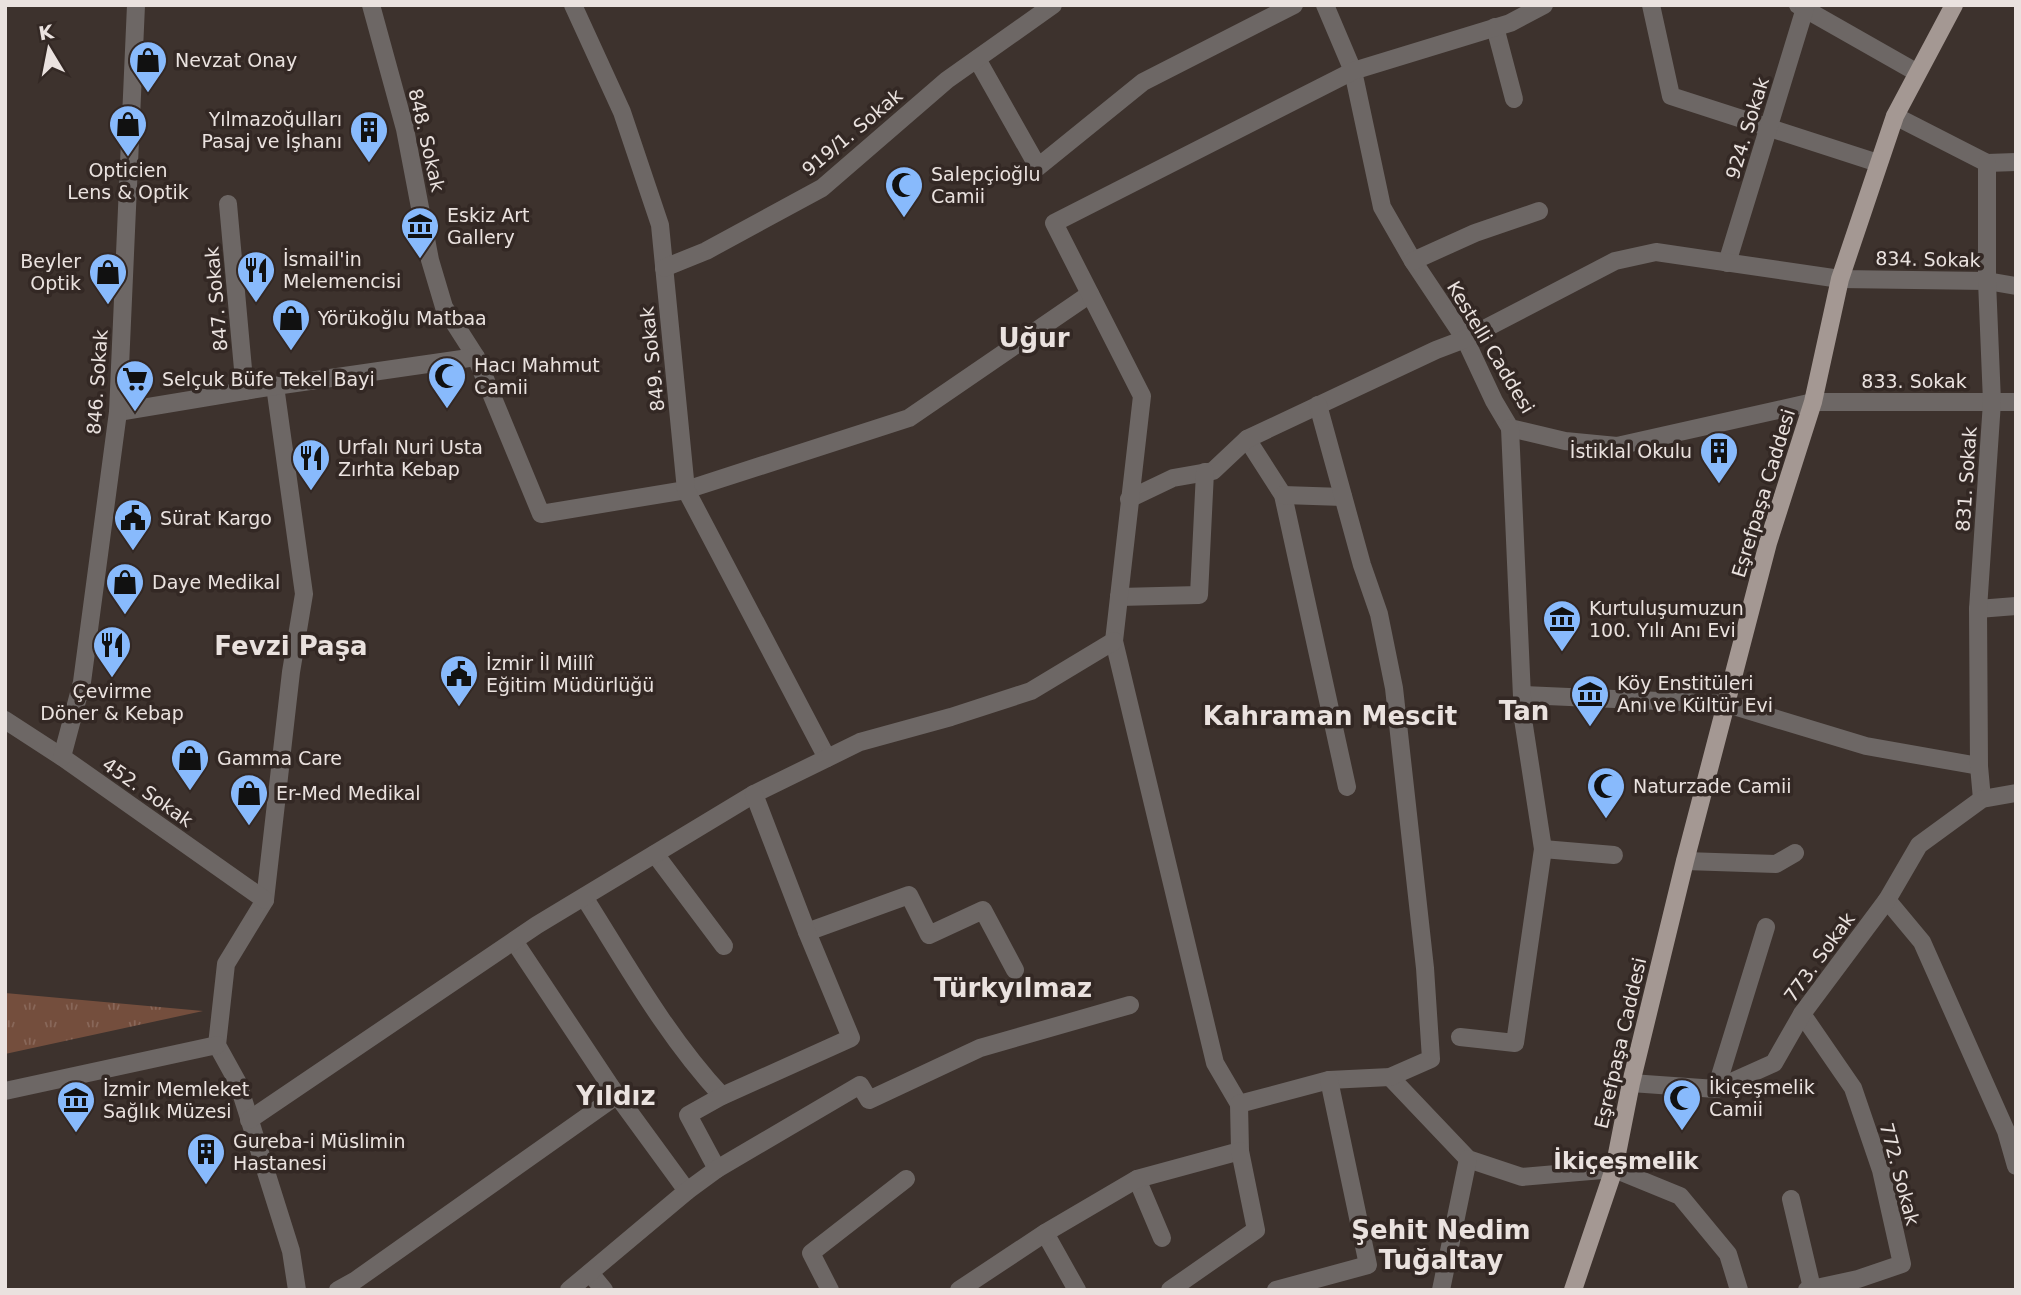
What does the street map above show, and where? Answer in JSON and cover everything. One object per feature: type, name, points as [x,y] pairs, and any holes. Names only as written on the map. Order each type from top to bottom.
[{"type":"main road","name":"Eşrefpaşa Caddesi","points":[[1573,1290],[1614,1169],[1631,1083],[1685,861],[1768,543],[1813,402],[1840,279],[1895,116],[1916,72],[1954,5]]},
{"type":"street","name":"846. Sokak","points":[[62,757],[82,682],[118,412],[136,5]]},
{"type":"street","name":"848. Sokak","points":[[371,5],[405,129],[430,260],[444,307],[476,357],[541,514],[687,489]]},
{"type":"street","name":"849. Sokak","points":[[573,5],[622,112],[660,225],[687,489]]},
{"type":"street","name":"919/1. Sokak","points":[[664,268],[706,251],[822,188],[947,79],[1053,5]]},
{"type":"street","points":[[977,59],[1038,167],[1143,82],[1294,5]]},
{"type":"street","name":"Kestelli Caddesi","points":[[1325,5],[1353,71],[1382,207],[1413,261],[1465,339],[1510,428],[1565,442],[1617,446],[1813,402]]},
{"type":"street","points":[[1170,1290],[1256,1230],[1240,1151],[1239,1104],[1215,1063],[1114,641],[1142,396],[1054,223],[1353,71],[1510,23],[1544,5]]},
{"type":"street","points":[[1651,5],[1671,96],[1878,163]]},
{"type":"street","points":[[1803,7],[1916,72]]},
{"type":"street","name":"924. Sokak","points":[[1727,263],[1769,129],[1803,7]]},
{"type":"street","points":[[1495,27],[1514,99]]},
{"type":"street","points":[[1895,116],[1987,163],[2016,162]]},
{"type":"street","name":"831. Sokak","points":[[1982,799],[1979,766],[1978,609],[1992,402],[1987,281],[1987,163]]},
{"type":"street","name":"847. Sokak","points":[[228,204],[245,391]]},
{"type":"street","points":[[1413,261],[1475,233],[1539,211]]},
{"type":"street","name":"834. Sokak","points":[[1205,472],[1213,471],[1247,439],[1465,339],[1615,261],[1656,252],[1840,279],[1987,281],[2016,286]]},
{"type":"street","points":[[827,758],[687,489],[909,418],[1090,295]]},
{"type":"street","points":[[118,412],[476,357]]},
{"type":"street","points":[[275,386],[304,594],[291,672],[265,900],[226,964],[217,1045],[238,1083],[291,1251],[297,1290]]},
{"type":"street","name":"833. Sokak","points":[[1813,402],[2016,402]]},
{"type":"street","points":[[1239,1104],[1329,1080],[1390,1077],[1432,1059],[1394,688],[1379,614],[1362,565],[1318,405]]},
{"type":"street","points":[[1460,1037],[1516,1043],[1543,849],[1523,719],[1510,428]]},
{"type":"street","points":[[1247,439],[1283,495],[1347,787]]},
{"type":"street","points":[[1119,597],[1199,595],[1205,472],[1173,478],[1129,499]]},
{"type":"street","points":[[1283,495],[1343,497]]},
{"type":"street","points":[[1978,609],[2016,606]]},
{"type":"street","points":[[250,1120],[514,941],[754,794],[860,742],[1031,691],[1114,641]]},
{"type":"street","points":[[1523,695],[1727,704],[1866,746],[1979,766]]},
{"type":"street","name":"452. Sokak","points":[[5,720],[265,900]]},
{"type":"street","name":"773. Sokak","points":[[1631,1083],[1716,1088],[1774,1063],[1802,1014],[1887,900],[1919,845],[1982,799],[2016,793]]},
{"type":"street","points":[[717,1169],[688,1115],[722,1096],[851,1038],[754,794]]},
{"type":"street","points":[[1543,849],[1614,855]]},
{"type":"street","points":[[1685,861],[1776,864],[1795,853]]},
{"type":"street","points":[[654,854],[724,946]]},
{"type":"street","points":[[807,932],[909,895],[929,935],[984,910],[1015,970]]},
{"type":"street","points":[[584,897],[655,1010],[705,1079],[722,1096]]},
{"type":"street","points":[[1887,900],[1922,942],[2006,1131],[2016,1166]]},
{"type":"street","points":[[1716,1088],[1766,927]]},
{"type":"street","points":[[514,941],[611,1087],[687,1191]]},
{"type":"street","points":[[569,1290],[717,1169],[860,1085],[869,1100],[980,1048],[1130,1005]]},
{"type":"street","name":"772. Sokak","points":[[1802,1014],[1853,1088],[1881,1170],[1902,1264],[1859,1285],[1809,1289]]},
{"type":"street","points":[[5,1091],[217,1045]]},
{"type":"street","points":[[1390,1077],[1468,1158],[1522,1177],[1614,1169],[1681,1196],[1728,1254],[1739,1290]]},
{"type":"street","points":[[1276,1290],[1368,1265],[1329,1080]]},
{"type":"street","points":[[338,1290],[359,1285],[612,1099],[611,1087]]},
{"type":"street","points":[[959,1290],[1045,1233],[1137,1180],[1240,1151]]},
{"type":"street","points":[[1441,1290],[1468,1158]]},
{"type":"street","points":[[831,1290],[811,1253],[906,1179]]},
{"type":"street","points":[[1137,1180],[1162,1238]]},
{"type":"street","points":[[1791,1199],[1809,1289]]},
{"type":"street","points":[[1045,1233],[1077,1290]]},
{"type":"street","points":[[590,1273],[604,1290]]},
{"type":"green space","points":[[5,993],[203,1011],[5,1054]]},
{"type":"place","name":"Nevzat Onay","points":[[148,94]]},
{"type":"place","name":"Opticien Lens & Optik","points":[[128,158]]},
{"type":"place","name":"Yılmazoğulları Pasaj ve İşhanı","points":[[369,164]]},
{"type":"place","name":"Salepçioğlu Camii","points":[[904,219]]},
{"type":"place","name":"Eskiz Art Gallery","points":[[420,260]]},
{"type":"place","name":"İsmail'in Melemencisi","points":[[256,304]]},
{"type":"place","name":"Beyler Optik","points":[[108,306]]},
{"type":"place","name":"Yörükoğlu Matbaa","points":[[291,352]]},
{"type":"place","name":"Hacı Mahmut Camii","points":[[447,410]]},
{"type":"place","name":"Selçuk Büfe Tekel Bayi","points":[[135,413]]},
{"type":"place","name":"İstiklal Okulu","points":[[1719,485]]},
{"type":"place","name":"Urfalı Nuri Usta Zırhta Kebap","points":[[311,492]]},
{"type":"place","name":"Sürat Kargo","points":[[133,552]]},
{"type":"place","name":"Daye Medikal","points":[[125,616]]},
{"type":"place","name":"Kurtuluşumuzun 100. Yılı Anı Evi","points":[[1562,653]]},
{"type":"place","name":"Çevirme Döner & Kebap","points":[[112,679]]},
{"type":"place","name":"İzmir İl Millî Eğitim Müdürlüğü","points":[[459,708]]},
{"type":"place","name":"Köy Enstitüleri Anı ve Kültür Evi","points":[[1590,728]]},
{"type":"place","name":"Gamma Care","points":[[190,792]]},
{"type":"place","name":"Naturzade Camii","points":[[1606,820]]},
{"type":"place","name":"Er-Med Medikal","points":[[249,827]]},
{"type":"place","name":"İkiçeşmelik Camii","points":[[1682,1132]]},
{"type":"place","name":"İzmir Memleket Sağlık Müzesi","points":[[76,1134]]},
{"type":"place","name":"Gureba-i Müslimin Hastanesi","points":[[206,1186]]},
{"type":"district","name":"Uğur","points":[[1034,338]]},
{"type":"district","name":"Fevzi Paşa","points":[[291,646]]},
{"type":"district","name":"Tan","points":[[1524,711]]},
{"type":"district","name":"Kahraman Mescit","points":[[1330,716]]},
{"type":"district","name":"Türkyılmaz","points":[[1013,988]]},
{"type":"district","name":"Yıldız","points":[[616,1096]]},
{"type":"district","name":"İkiçeşmelik","points":[[1626,1161]]},
{"type":"district","name":"Şehit Nedim Tuğaltay","points":[[1441,1245]]}]
